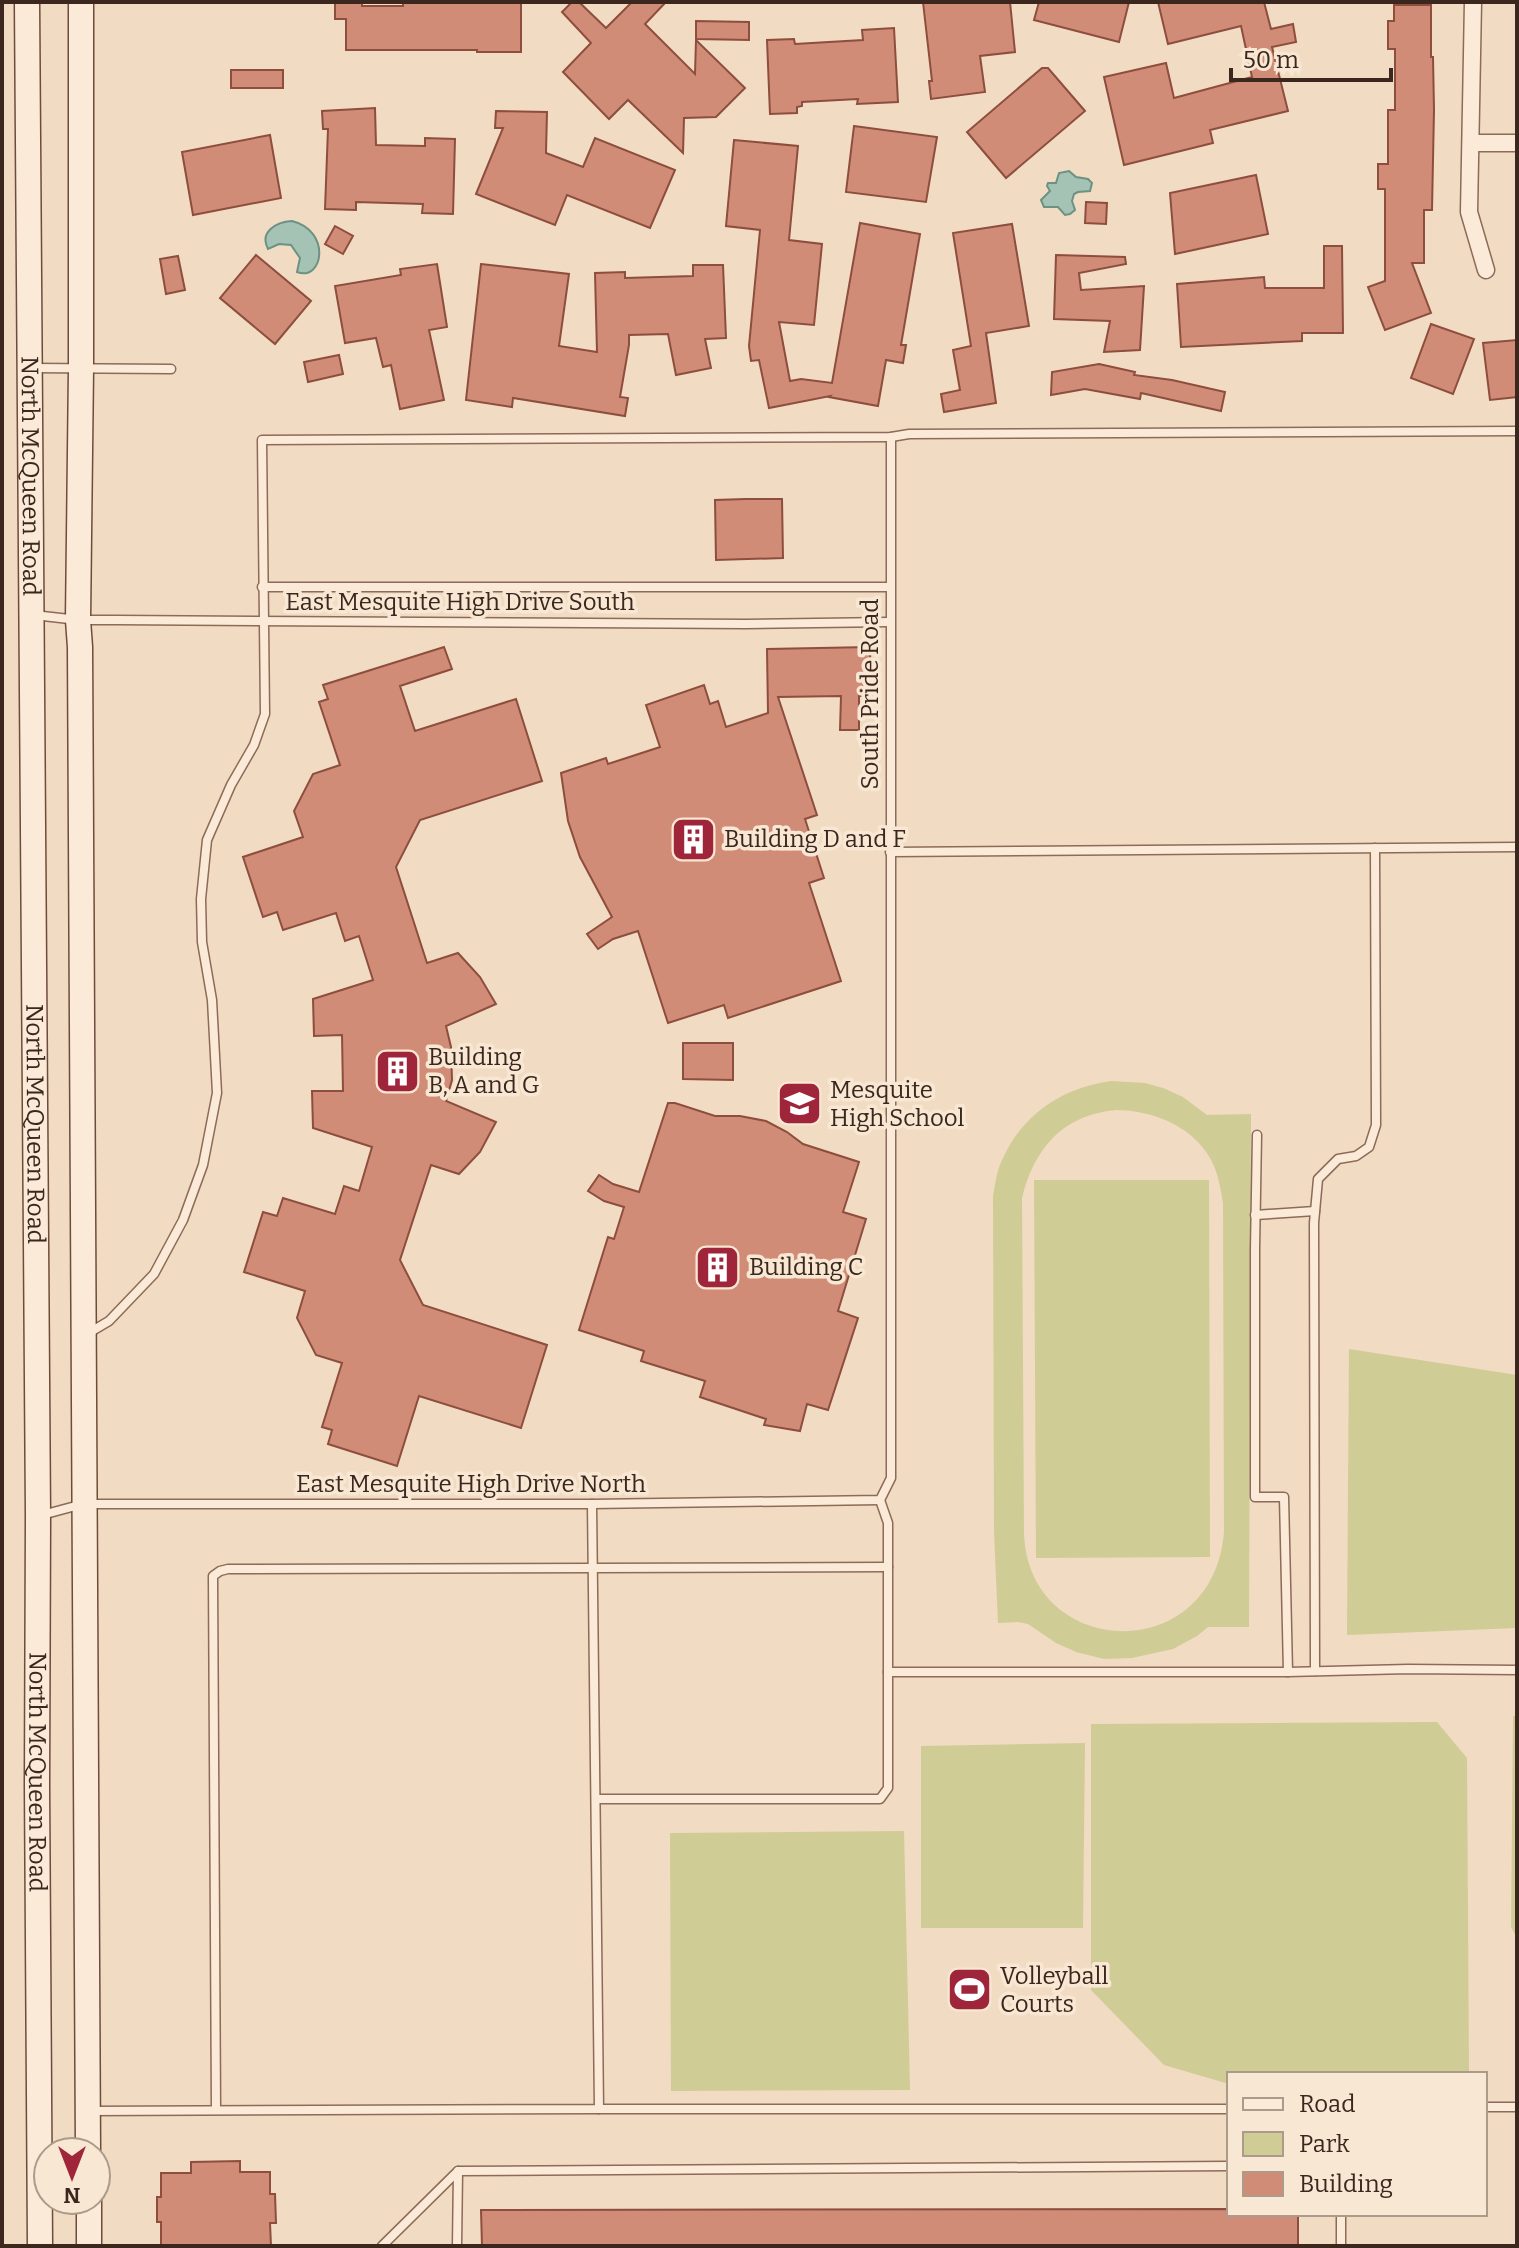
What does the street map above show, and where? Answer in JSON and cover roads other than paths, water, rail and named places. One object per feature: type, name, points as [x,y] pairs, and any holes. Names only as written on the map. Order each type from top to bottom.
[{"type":"main road","name":"North McQueen Road","points":[[27,2],[40,2246]]},
{"type":"main road","name":"North McQueen Road","points":[[81,2],[78,620],[88,2136]]},
{"type":"main road","points":[[89,2216],[89,2246]]},
{"type":"street","points":[[1473,2],[1469,212],[1486,270]]},
{"type":"street","points":[[1471,143],[1517,143]]},
{"type":"lane","points":[[29,368],[171,369]]},
{"type":"lane","points":[[83,1337],[109,1321],[154,1274],[183,1220],[203,1165],[217,1093],[212,1000],[202,942],[201,899],[207,840],[231,785],[254,745],[265,714],[262,440],[1517,431]]},
{"type":"lane","name":"South Pride Road","points":[[880,1500],[891,1478],[891,437]]},
{"type":"lane","points":[[262,587],[889,587]]},
{"type":"lane","name":"East Mesquite High Drive South","points":[[31,615],[78,620],[889,622]]},
{"type":"lane","points":[[890,852],[1517,847]]},
{"type":"lane","points":[[1315,1671],[1315,1211],[1318,1179],[1338,1159],[1356,1156],[1369,1147],[1376,1125],[1375,848]]},
{"type":"lane","points":[[1257,1135],[1255,1497],[1284,1497],[1288,1672]]},
{"type":"lane","points":[[1255,1215],[1315,1211]]},
{"type":"lane","points":[[596,1799],[880,1799],[888,1788],[888,1523],[880,1500]]},
{"type":"lane","name":"East Mesquite High Drive North","points":[[38,1516],[83,1504],[592,1504],[880,1500]]},
{"type":"lane","points":[[592,1504],[599,2109]]},
{"type":"lane","points":[[216,2110],[213,1576],[228,1569],[888,1567]]},
{"type":"lane","points":[[888,1672],[1517,1670]]},
{"type":"lane","points":[[1487,2107],[1517,2107]]},
{"type":"lane","points":[[88,2111],[1227,2109]]},
{"type":"lane","points":[[382,2246],[458,2171],[1227,2166]]},
{"type":"lane","points":[[457,2246],[458,2171]]},
{"type":"lane","points":[[1341,2216],[1341,2246]]},
{"type":"place","name":"Building D and F","points":[[693,839]]},
{"type":"place","name":"Building B, A and G","points":[[397,1071]]},
{"type":"place","name":"Mesquite High School","points":[[799,1104]]},
{"type":"place","name":"Building C","points":[[718,1267]]},
{"type":"place","name":"Volleyball Courts","points":[[969,1990]]}]
